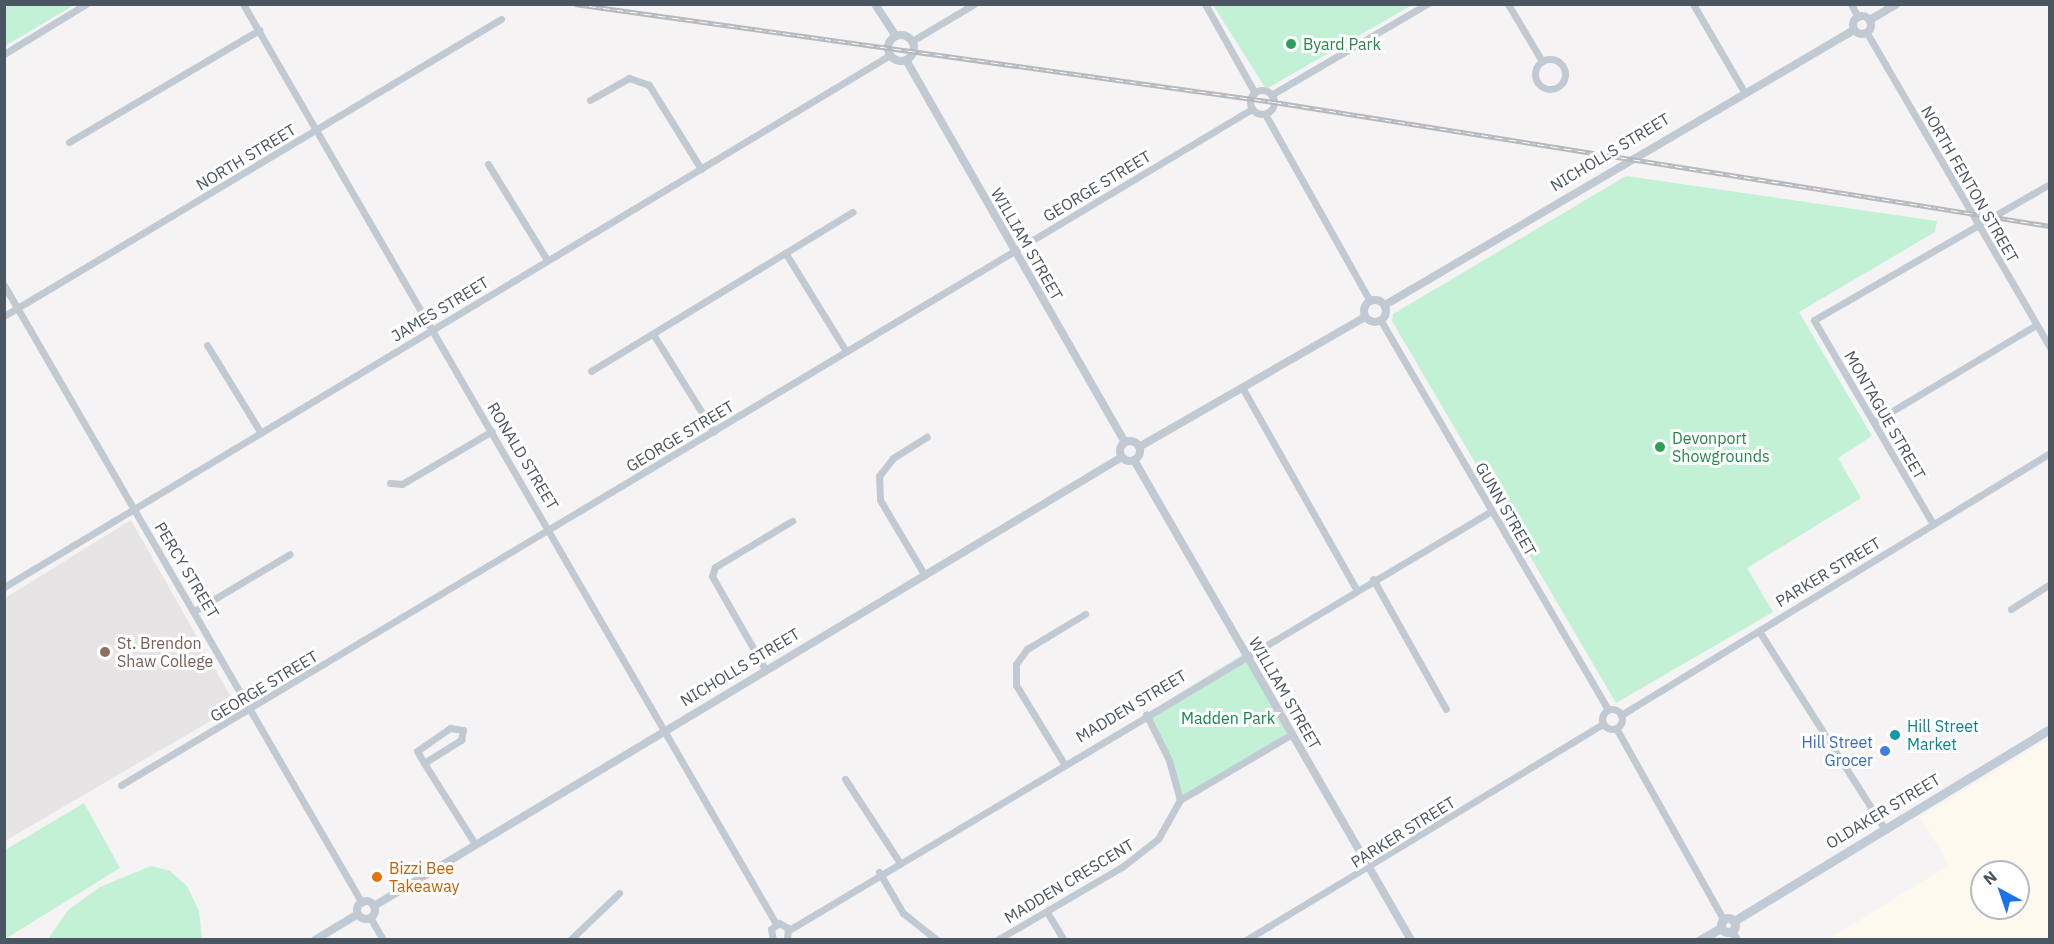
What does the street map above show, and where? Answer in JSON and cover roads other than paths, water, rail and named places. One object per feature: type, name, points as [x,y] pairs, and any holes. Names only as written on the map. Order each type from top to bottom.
[{"type":"main road","name":"OLDAKER STREET","points":[[1733,926],[1884,828],[2049,729]]},
{"type":"main road","points":[[1700,939],[1722,923],[1733,926]]},
{"type":"street","points":[[4,54],[86,4]]},
{"type":"street","name":"RONALD STREET","points":[[243,4],[432,331],[550,529],[776,924]]},
{"type":"street","points":[[875,4],[896,36],[912,41],[974,4]]},
{"type":"street","points":[[1204,4],[1255,93],[1252,109],[1265,114],[1370,302],[1385,306],[1381,321],[1365,317]]},
{"type":"street","points":[[1255,93],[1271,95],[1427,4]]},
{"type":"street","points":[[1508,4],[1542,61],[1536,81],[1548,90],[1560,86],[1565,77],[1563,65],[1542,61]]},
{"type":"street","points":[[1693,4],[1743,90]]},
{"type":"street","points":[[1851,4],[1858,17],[1854,30],[1867,33],[1870,20]]},
{"type":"street","points":[[1858,17],[1870,20],[1897,4]]},
{"type":"street","name":"NORTH STREET","points":[[4,316],[501,19]]},
{"type":"street","points":[[69,142],[259,30]]},
{"type":"street","name":"NICHOLLS STREET","points":[[1385,306],[1743,90],[1854,30]]},
{"type":"street","name":"NORTH FENTON STREET","points":[[1867,33],[2049,347]]},
{"type":"street","points":[[896,36],[890,54],[906,60],[914,49],[912,41]]},
{"type":"street","name":"JAMES STREET","points":[[4,587],[890,54]]},
{"type":"street","name":"WILLIAM STREET","points":[[906,60],[1013,251],[1125,442]]},
{"type":"street","points":[[590,100],[629,78],[649,85],[701,169]]},
{"type":"street","points":[[1265,114],[1273,106],[1271,95]]},
{"type":"street","name":"GEORGE STREET","points":[[121,786],[252,710],[1252,109]]},
{"type":"street","points":[[489,164],[547,260]]},
{"type":"street","points":[[1977,225],[2049,184]]},
{"type":"street","points":[[591,371],[853,212]]},
{"type":"street","name":"MONTAGUE STREET","points":[[1933,524],[1814,320],[1977,225]]},
{"type":"street","points":[[786,254],[846,351]]},
{"type":"street","name":"PERCY STREET","points":[[4,285],[134,510],[196,610],[362,903]]},
{"type":"street","points":[[1139,447],[1125,442],[1122,457],[1134,460],[1139,447],[1365,317],[1370,302]]},
{"type":"street","name":"GUNN STREET","points":[[1381,321],[1490,512],[1608,710]]},
{"type":"street","points":[[1874,422],[2036,325]]},
{"type":"street","points":[[653,334],[714,432]]},
{"type":"street","points":[[207,345],[261,433]]},
{"type":"street","points":[[1242,389],[1356,589]]},
{"type":"street","points":[[390,483],[402,484],[492,431]]},
{"type":"street","points":[[924,574],[880,500],[879,476],[893,458],[927,437]]},
{"type":"street","name":"PARKER STREET","points":[[1621,715],[2049,453]]},
{"type":"street","name":"NICHOLLS STREET","points":[[375,906],[765,669],[1122,457]]},
{"type":"street","name":"WILLIAM STREET","points":[[1134,460],[1411,939]]},
{"type":"street","name":"MADDEN STREET","points":[[789,930],[898,860],[1245,653],[1490,512]]},
{"type":"street","points":[[765,669],[712,576],[715,567],[792,521]]},
{"type":"street","points":[[196,610],[290,554]]},
{"type":"street","points":[[1373,579],[1446,709]]},
{"type":"street","points":[[2011,609],[2049,584]]},
{"type":"street","points":[[1063,762],[1016,685],[1016,664],[1027,649],[1085,614]]},
{"type":"street","points":[[1759,631],[1884,828]]},
{"type":"street","points":[[1616,728],[1621,715],[1608,710],[1603,724],[1616,728],[1722,923]]},
{"type":"street","points":[[1146,714],[1169,760],[1180,800],[1292,734]]},
{"type":"street","name":"PARKER STREET","points":[[1246,939],[1370,869],[1603,724]]},
{"type":"street","points":[[424,763],[460,740],[463,730],[450,728],[420,747],[424,763],[475,844]]},
{"type":"street","points":[[845,778],[898,860]]},
{"type":"street","name":"MADDEN CRESCENT","points":[[997,939],[1047,912],[1143,854],[1180,800]]},
{"type":"street","points":[[879,872],[903,913],[937,939]]},
{"type":"street","points":[[570,939],[619,893]]},
{"type":"street","points":[[315,939],[358,914],[362,903],[375,906],[371,918]]},
{"type":"street","points":[[1047,912],[1064,939]]},
{"type":"street","points":[[358,914],[371,918],[383,939]]},
{"type":"street","points":[[772,939],[776,924],[789,930],[787,939]]},
{"type":"street","points":[[1733,926],[1737,939]]},
{"type":"railway","points":[[575,4],[1274,102],[2050,226]]},
{"type":"place","name":"Byard Park","points":[[1291,44]]},
{"type":"place","name":"Devonport Showgrounds","points":[[1660,447]]},
{"type":"place","name":"St. Brendon Shaw College","points":[[105,652]]},
{"type":"place","name":"Hill Street Market","points":[[1895,735]]},
{"type":"place","name":"Hill Street Grocer","points":[[1885,751]]},
{"type":"place","name":"Bizzi Bee Takeaway","points":[[377,877]]},
{"type":"park label","name":"Madden Park","points":[[1228,718]]}]
